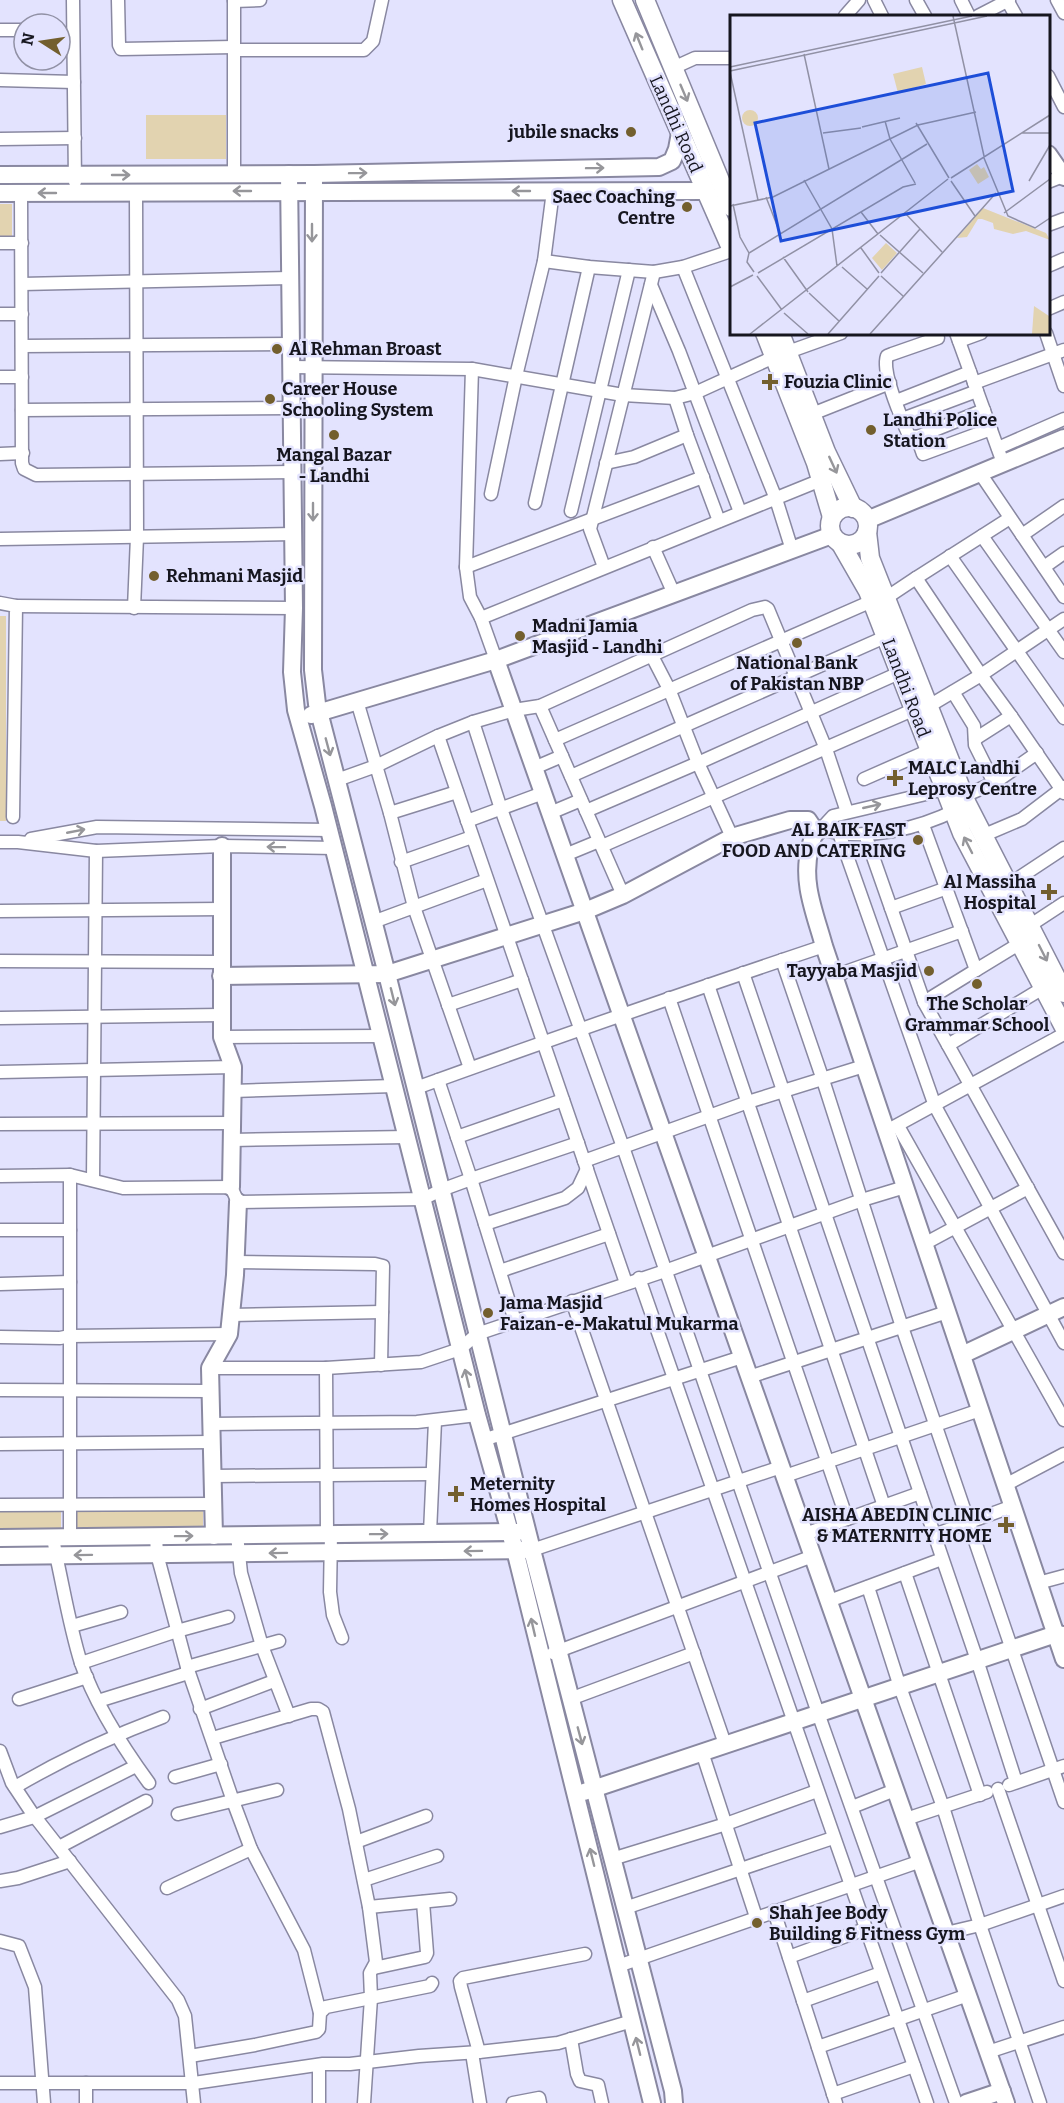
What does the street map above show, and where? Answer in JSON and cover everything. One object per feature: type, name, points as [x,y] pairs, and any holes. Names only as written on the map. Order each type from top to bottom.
[{"type":"main road","name":"Landhi Road","points":[[622,0],[730,247]]},
{"type":"main road","name":"Landhi Road","points":[[645,0],[730,200]]},
{"type":"main road","name":"Landhi Road","points":[[766,334],[781,355],[812,414],[826,452],[862,520],[885,637],[899,673],[922,708],[930,750],[944,788],[961,804],[982,836],[1029,926],[1057,984],[1064,1027]]},
{"type":"main road","name":"Landhi Road","points":[[780,334],[781,355],[832,517]]},
{"type":"main road","points":[[841,509],[862,520],[860,542],[848,546],[836,540],[830,523],[832,517],[841,509]]},
{"type":"main road","name":"Landhi Road","points":[[836,540],[868,591],[879,600],[1019,944],[1057,984]]},
{"type":"street","points":[[73,0],[75,184]]},
{"type":"street","points":[[118,0],[121,49],[364,50],[373,41],[382,0]]},
{"type":"street","points":[[234,174],[234,1],[260,0]]},
{"type":"street","points":[[846,15],[859,0]]},
{"type":"street","points":[[874,0],[882,15]]},
{"type":"street","points":[[916,0],[924,15]]},
{"type":"street","points":[[961,0],[968,15]]},
{"type":"street","points":[[980,15],[1008,0],[1016,15]]},
{"type":"street","points":[[1057,0],[1064,13]]},
{"type":"street","points":[[673,68],[695,58],[730,58]]},
{"type":"street","points":[[0,80],[74,82]]},
{"type":"street","points":[[1049,80],[1064,107]]},
{"type":"street","points":[[313,182],[658,167],[672,161],[680,133]]},
{"type":"street","points":[[0,139],[75,138]]},
{"type":"street","points":[[1049,154],[1064,151]]},
{"type":"street","points":[[1049,158],[1058,178]]},
{"type":"street","points":[[0,193],[21,193],[75,184],[234,174],[289,182]]},
{"type":"street","points":[[0,175],[136,192],[289,182],[553,191],[706,190]]},
{"type":"street","points":[[289,182],[294,608],[291,672],[299,719],[330,830],[483,1440],[509,1533],[523,1550],[558,1651],[673,2091],[674,2103]]},
{"type":"street","points":[[313,182],[313,670],[319,712],[527,1531],[523,1550],[540,1657],[577,1794],[652,2103]]},
{"type":"street","points":[[491,494],[544,261],[553,191]]},
{"type":"street","points":[[135,608],[137,537],[136,192]]},
{"type":"street","points":[[21,193],[24,469],[36,475],[292,472]]},
{"type":"street","points":[[1049,224],[1064,219]]},
{"type":"street","points":[[0,243],[21,243]]},
{"type":"street","points":[[544,261],[629,270],[652,278],[730,249]]},
{"type":"street","points":[[1049,265],[1064,259]]},
{"type":"street","points":[[535,503],[589,267]]},
{"type":"street","points":[[683,267],[776,499],[792,550]]},
{"type":"street","points":[[571,511],[629,270]]},
{"type":"street","points":[[22,284],[290,278]]},
{"type":"street","points":[[652,278],[740,512]]},
{"type":"street","points":[[604,567],[590,529],[652,278]]},
{"type":"street","points":[[1049,308],[1064,302]]},
{"type":"street","points":[[0,314],[22,314]]},
{"type":"street","points":[[291,367],[472,369],[623,395],[675,398],[695,393],[781,355],[838,334]]},
{"type":"street","points":[[975,334],[957,337],[1001,456]]},
{"type":"street","points":[[1047,334],[1058,352],[1064,386]]},
{"type":"street","points":[[938,338],[887,356],[885,361],[890,383],[909,436],[917,437],[984,410]]},
{"type":"street","points":[[22,346],[291,344]]},
{"type":"street","points":[[896,401],[974,382],[1058,352]]},
{"type":"street","points":[[472,369],[466,567],[470,597],[481,618],[514,710],[1004,2097],[966,2103]]},
{"type":"street","points":[[0,377],[22,377]]},
{"type":"street","points":[[902,418],[974,382]]},
{"type":"street","points":[[812,414],[890,383]]},
{"type":"street","points":[[675,398],[719,521]]},
{"type":"street","points":[[22,410],[292,408]]},
{"type":"street","points":[[862,520],[980,473],[1001,456],[1064,419]]},
{"type":"street","points":[[917,437],[923,454],[991,429]]},
{"type":"street","points":[[606,463],[634,457],[687,435]]},
{"type":"street","points":[[1001,456],[1064,438]]},
{"type":"street","points":[[0,454],[23,453]]},
{"type":"street","points":[[980,473],[1064,597]]},
{"type":"street","points":[[466,567],[703,477]]},
{"type":"street","points":[[481,618],[821,480]]},
{"type":"street","points":[[1022,536],[1064,506]]},
{"type":"street","points":[[555,740],[879,600],[1010,518]]},
{"type":"street","points":[[0,539],[293,534]]},
{"type":"street","points":[[982,536],[1064,652]]},
{"type":"street","points":[[299,719],[496,660],[792,550],[836,540]]},
{"type":"street","points":[[653,547],[674,594]]},
{"type":"street","points":[[1044,567],[1064,553]]},
{"type":"street","points":[[950,556],[1064,718]]},
{"type":"street","points":[[916,578],[981,675],[1063,789],[1022,819],[982,836]]},
{"type":"street","points":[[0,603],[16,606],[294,608]]},
{"type":"street","points":[[13,817],[16,606]]},
{"type":"street","points":[[337,780],[376,766],[473,722],[514,710],[540,706],[752,610],[765,607],[768,609],[826,749],[847,812]]},
{"type":"street","points":[[565,855],[601,844],[714,798],[922,708],[981,675],[1064,619]]},
{"type":"street","points":[[571,776],[885,637]]},
{"type":"street","points":[[652,656],[669,689],[698,763],[732,837]]},
{"type":"street","points":[[550,813],[584,805],[698,763],[899,673]]},
{"type":"street","points":[[953,692],[974,726],[976,750],[994,783]]},
{"type":"street","points":[[357,701],[390,813],[414,907],[470,1068]]},
{"type":"street","points":[[540,706],[623,895]]},
{"type":"street","points":[[975,739],[1011,716]]},
{"type":"street","points":[[473,722],[501,809],[582,1030],[818,1713],[956,2103]]},
{"type":"street","points":[[438,736],[626,1283]]},
{"type":"street","points":[[864,778],[930,750]]},
{"type":"street","points":[[0,961],[95,962],[221,969],[387,974],[434,961],[585,911],[623,895],[732,837],[790,820],[808,820],[818,830],[865,834],[923,825],[961,804],[1037,753]]},
{"type":"street","points":[[534,768],[562,756]]},
{"type":"street","points":[[944,788],[832,816],[818,830],[806,865],[806,881],[824,946],[864,1066],[892,1128],[956,1228],[1064,1420]]},
{"type":"street","points":[[390,813],[457,792]]},
{"type":"street","points":[[467,820],[543,793]]},
{"type":"street","points":[[923,825],[976,970]]},
{"type":"street","points":[[18,842],[97,826],[330,830]]},
{"type":"street","points":[[839,832],[935,1106],[1064,1343]]},
{"type":"street","points":[[865,834],[924,1002],[1064,1253]]},
{"type":"street","points":[[402,862],[472,837]]},
{"type":"street","points":[[0,842],[96,851],[222,846],[334,848]]},
{"type":"street","points":[[214,1536],[210,1368],[229,1334],[236,1262],[232,1140],[233,1066],[222,1037],[221,1016],[222,846]]},
{"type":"street","points":[[1008,885],[1064,848]]},
{"type":"street","points":[[93,1180],[96,851]]},
{"type":"street","points":[[373,921],[488,880]]},
{"type":"street","points":[[891,908],[947,888]]},
{"type":"street","points":[[1029,926],[1064,903]]},
{"type":"street","points":[[0,911],[222,909]]},
{"type":"street","points":[[834,976],[962,931]]},
{"type":"street","points":[[924,1002],[1019,944]]},
{"type":"street","points":[[416,1088],[544,1044],[621,1014],[824,946]]},
{"type":"street","points":[[782,960],[902,1327],[969,1523],[1012,1648],[1059,1768],[1064,1802]]},
{"type":"street","points":[[743,973],[1016,1782]]},
{"type":"street","points":[[448,1005],[522,980]]},
{"type":"street","points":[[948,1045],[1057,984]]},
{"type":"street","points":[[708,985],[884,1506]]},
{"type":"street","points":[[669,998],[847,1519]]},
{"type":"street","points":[[0,1018],[221,1016]]},
{"type":"street","points":[[892,1128],[1064,1034]]},
{"type":"street","points":[[222,1037],[381,1036]]},
{"type":"street","points":[[0,1072],[233,1066]]},
{"type":"street","points":[[485,1224],[565,1198],[578,1188],[586,1165],[623,1147],[748,1102],[864,1066]]},
{"type":"street","points":[[438,1080],[515,1321]]},
{"type":"street","points":[[233,1091],[394,1086]]},
{"type":"street","points":[[457,1137],[563,1100]]},
{"type":"street","points":[[0,1124],[232,1123]]},
{"type":"street","points":[[892,1128],[905,1187],[1038,1583],[1060,1634],[1064,1659]]},
{"type":"street","points":[[232,1140],[407,1137]]},
{"type":"street","points":[[0,1176],[70,1175],[123,1188],[235,1194],[423,1199],[471,1179],[578,1143]]},
{"type":"street","points":[[70,1175],[70,1505],[56,1556],[81,1663],[116,1735],[149,1783]]},
{"type":"street","points":[[210,1368],[326,1368],[421,1362],[460,1349],[477,1334],[905,1187]]},
{"type":"street","points":[[924,1244],[1028,1188]]},
{"type":"street","points":[[0,1230],[70,1230]]},
{"type":"street","points":[[500,1270],[609,1234]]},
{"type":"street","points":[[236,1262],[383,1266],[381,1365]]},
{"type":"street","points":[[639,1278],[672,1379],[927,2103]]},
{"type":"street","points":[[0,1284],[70,1282]]},
{"type":"street","points":[[572,1301],[725,1744]]},
{"type":"street","points":[[962,1355],[1064,1307]]},
{"type":"street","points":[[231,1315],[382,1312]]},
{"type":"street","points":[[749,1377],[947,1312]]},
{"type":"street","points":[[0,1337],[229,1334]]},
{"type":"street","points":[[483,1440],[742,1358]]},
{"type":"street","points":[[326,1368],[330,1592],[333,1615],[342,1638]]},
{"type":"street","points":[[0,1390],[210,1391]]},
{"type":"street","points":[[0,1556],[523,1550],[738,1481],[826,1462],[866,1450],[980,1410]]},
{"type":"street","points":[[211,1424],[435,1421],[477,1415]]},
{"type":"street","points":[[430,1533],[435,1421]]},
{"type":"street","points":[[0,1444],[212,1442]]},
{"type":"street","points":[[1005,1485],[1064,1454]]},
{"type":"street","points":[[213,1476],[432,1474]]},
{"type":"street","points":[[805,1534],[920,1493]]},
{"type":"street","points":[[0,1505],[214,1504]]},
{"type":"street","points":[[934,1535],[1013,1506]]},
{"type":"street","points":[[0,1538],[527,1531]]},
{"type":"street","points":[[237,1535],[241,1573],[262,1646],[289,1716]]},
{"type":"street","points":[[156,1536],[157,1554],[200,1709],[213,1738],[251,1849],[304,1950],[320,2013],[319,2029],[316,2032],[190,2056]]},
{"type":"street","points":[[540,1657],[813,1556]]},
{"type":"street","points":[[829,1601],[942,1559]]},
{"type":"street","points":[[905,1573],[980,1795]]},
{"type":"street","points":[[1038,1583],[1064,1576]]},
{"type":"street","points":[[868,1587],[1040,2103]]},
{"type":"street","points":[[72,1626],[121,1612]]},
{"type":"street","points":[[81,1663],[177,1631],[228,1617]]},
{"type":"street","points":[[577,1794],[1012,1648],[1060,1634]]},
{"type":"street","points":[[98,1701],[279,1641]]},
{"type":"street","points":[[570,1699],[694,1653]]},
{"type":"street","points":[[19,1699],[87,1677]]},
{"type":"street","points":[[200,1709],[274,1681]]},
{"type":"street","points":[[213,1738],[311,1709],[323,1712],[356,1842],[369,1907],[376,1962],[370,1973],[371,1998],[364,2103]]},
{"type":"street","points":[[15,1787],[44,1770],[116,1735],[164,1716]]},
{"type":"street","points":[[0,1751],[15,1787],[34,1817],[178,2000],[185,2016],[194,2083],[194,2103]]},
{"type":"street","points":[[702,1752],[756,1917]]},
{"type":"street","points":[[175,1777],[221,1764]]},
{"type":"street","points":[[0,1827],[34,1817],[136,1766]]},
{"type":"street","points":[[906,1819],[1059,1768]]},
{"type":"street","points":[[998,1789],[1064,1981]]},
{"type":"street","points":[[852,1807],[896,1790]]},
{"type":"street","points":[[178,1814],[277,1791]]},
{"type":"street","points":[[612,1859],[726,1824],[817,1791]]},
{"type":"street","points":[[59,1847],[146,1801]]},
{"type":"street","points":[[356,1842],[426,1816]]},
{"type":"street","points":[[625,1908],[833,1838]]},
{"type":"street","points":[[167,1888],[251,1849]]},
{"type":"street","points":[[364,1880],[437,1856]]},
{"type":"street","points":[[0,1881],[18,1878],[69,1861]]},
{"type":"street","points":[[618,1966],[638,1957],[921,1861]]},
{"type":"street","points":[[946,1933],[980,1925],[1064,1896]]},
{"type":"street","points":[[369,1907],[450,1899]]},
{"type":"street","points":[[374,1968],[425,1957],[428,1953],[423,1902]]},
{"type":"street","points":[[774,1911],[835,2098],[914,2066]]},
{"type":"street","points":[[789,1957],[865,1929]]},
{"type":"street","points":[[0,1941],[19,1946],[35,1987],[44,2103]]},
{"type":"street","points":[[480,2103],[475,2053],[460,1981],[463,1978],[585,1954]]},
{"type":"street","points":[[803,2001],[880,1973]]},
{"type":"street","points":[[320,2013],[326,2007],[430,1986],[432,1983]]},
{"type":"street","points":[[818,2047],[968,1995]]},
{"type":"street","points":[[0,2083],[194,2083],[319,2065],[475,2053],[558,2043],[632,2021]]},
{"type":"street","points":[[988,2052],[1064,2027]]},
{"type":"street","points":[[571,2039],[580,2081],[598,2085],[602,2103]]},
{"type":"street","points":[[319,2065],[319,2103]]},
{"type":"street","points":[[86,2084],[86,2103]]},
{"type":"street","points":[[513,2103],[539,2098],[540,2103]]},
{"type":"shaded area","points":[[146,115],[226,115],[226,159],[146,159]]},
{"type":"shaded area","points":[[0,204],[12,204],[12,237],[0,237]]},
{"type":"shaded area","points":[[0,616],[6,616],[6,821],[0,821]]},
{"type":"shaded area","points":[[203,1507],[203,1529],[76,1531],[76,1509]]},
{"type":"shaded area","points":[[61,1509],[61,1530],[0,1531],[0,1510]]},
{"type":"place","name":"jubile snacks","points":[[631,132]]},
{"type":"place","name":"Saec Coaching Centre","points":[[687,207]]},
{"type":"place","name":"Al Rehman Broast","points":[[277,349]]},
{"type":"place","name":"Fouzia Clinic","points":[[770,382]]},
{"type":"place","name":"Career House Schooling System","points":[[270,399]]},
{"type":"place","name":"Landhi Police Station","points":[[871,430]]},
{"type":"place","name":"Mangal Bazar - Landhi","points":[[334,435]]},
{"type":"place","name":"Rehmani Masjid","points":[[154,576]]},
{"type":"place","name":"Madni Jamia Masjid - Landhi","points":[[520,636]]},
{"type":"place","name":"National Bank of Pakistan NBP","points":[[797,643]]},
{"type":"place","name":"MALC Landhi Leprosy Centre","points":[[895,778]]},
{"type":"place","name":"AL BAIK FAST FOOD AND CATERING","points":[[918,840]]},
{"type":"place","name":"Al Massiha Hospital","points":[[1049,892]]},
{"type":"place","name":"Tayyaba Masjid","points":[[929,971]]},
{"type":"place","name":"The Scholar Grammar School","points":[[977,984]]},
{"type":"place","name":"Jama Masjid Faizan-e-Makatul Mukarma","points":[[488,1313]]},
{"type":"place","name":"Meternity Homes Hospital","points":[[456,1494]]},
{"type":"place","name":"AISHA ABEDIN CLINIC & MATERNITY HOME","points":[[1006,1525]]},
{"type":"place","name":"Shah Jee Body Building & Fitness Gym","points":[[757,1923]]}]
